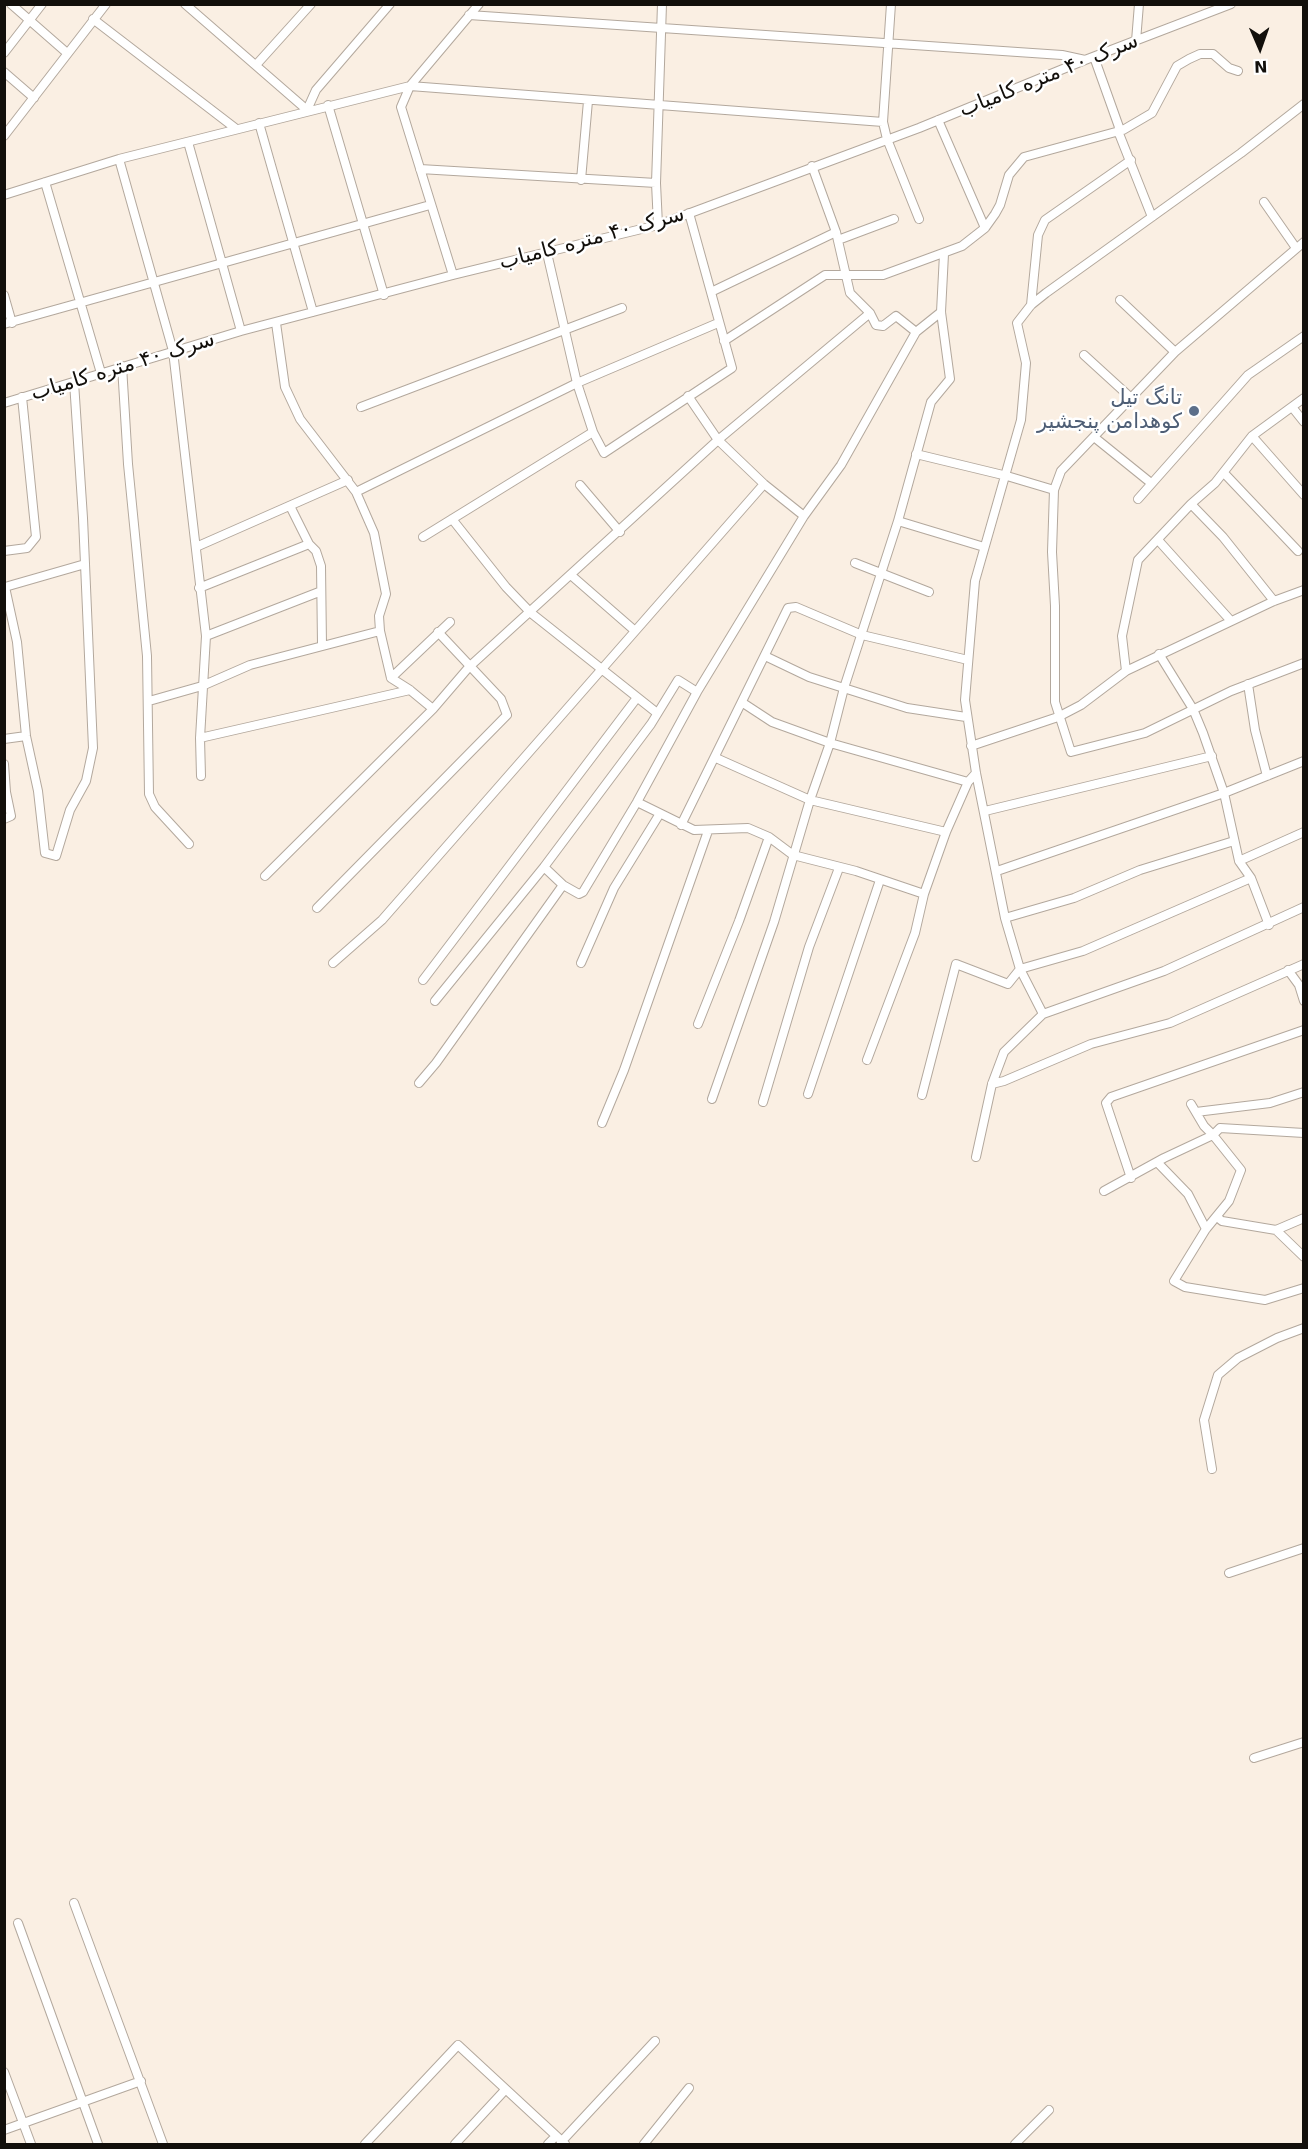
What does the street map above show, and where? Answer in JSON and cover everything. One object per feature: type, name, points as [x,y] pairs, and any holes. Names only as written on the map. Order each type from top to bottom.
[{"type":"street","points":[[11,4],[67,53]]},
{"type":"street","points":[[4,53],[42,4]]},
{"type":"street","points":[[4,136],[105,4]]},
{"type":"street","points":[[184,4],[307,110]]},
{"type":"street","points":[[256,65],[311,4]]},
{"type":"street","points":[[307,110],[316,90],[390,4]]},
{"type":"street","points":[[453,275],[401,107],[410,86],[478,4]]},
{"type":"street","points":[[658,225],[656,183],[662,4]]},
{"type":"street","points":[[891,4],[883,122],[887,139],[919,219]]},
{"type":"street","points":[[1136,41],[1139,4]]},
{"type":"street","name":"سرک ۴۰ متره کامیاب","points":[[4,403],[122,366],[313,312],[658,225],[939,120],[1085,60],[1231,4]]},
{"type":"street","points":[[469,15],[1062,55],[1085,60]]},
{"type":"street","points":[[93,19],[235,128]]},
{"type":"street","points":[[724,341],[825,275],[883,275],[962,246],[985,228],[1000,205],[1008,175],[1024,157],[1118,131],[1152,113],[1177,66],[1189,59],[1200,54],[1213,54],[1229,68],[1238,71]]},
{"type":"street","points":[[1094,57],[1119,127],[1118,131],[1152,217]]},
{"type":"street","points":[[4,72],[34,98]]},
{"type":"street","points":[[4,195],[118,159],[410,86],[883,122]]},
{"type":"street","points":[[581,180],[588,101]]},
{"type":"street","points":[[1043,1014],[1020,969],[1005,918],[966,717],[975,581],[1007,476],[1021,420],[1026,363],[1017,323],[1031,305],[1304,104]]},
{"type":"street","points":[[327,105],[384,295]]},
{"type":"street","points":[[939,120],[985,228]]},
{"type":"street","points":[[259,123],[313,312]]},
{"type":"street","points":[[188,142],[241,332]]},
{"type":"street","points":[[118,159],[173,351],[206,636],[200,738],[201,776]]},
{"type":"street","points":[[1031,305],[1038,235],[1045,220],[1131,160]]},
{"type":"street","points":[[812,166],[837,236],[850,293],[870,313],[876,325],[883,326],[896,316],[916,332]]},
{"type":"street","points":[[420,169],[656,183]]},
{"type":"street","points":[[45,182],[101,373]]},
{"type":"street","points":[[1264,202],[1300,245],[1175,352],[1061,471],[1054,490],[1053,675],[1058,717],[1069,750],[1076,752],[1145,733],[1248,684],[1304,663]]},
{"type":"street","points":[[4,295],[8,324],[430,205]]},
{"type":"street","points":[[547,253],[577,383],[593,432],[604,453],[732,368],[689,213]]},
{"type":"street","points":[[711,292],[837,236],[894,219]]},
{"type":"street","points":[[712,1099],[774,922],[810,800],[830,743],[844,688],[898,521],[932,402],[950,379],[941,312],[944,254]]},
{"type":"street","points":[[1120,300],[1175,352]]},
{"type":"street","points":[[361,406],[621,308]]},
{"type":"street","points":[[544,867],[563,885],[579,894],[583,892],[637,802],[697,692],[804,516],[841,465],[901,363],[916,332],[941,312]]},
{"type":"street","points":[[265,876],[432,709],[470,667],[718,440],[870,313]]},
{"type":"street","points":[[276,323],[285,387],[300,419],[356,492],[374,533],[386,594],[379,616],[380,631],[391,678],[410,690],[432,709]]},
{"type":"street","points":[[356,492],[577,383],[718,323]]},
{"type":"street","points":[[1138,499],[1248,375],[1304,336]]},
{"type":"street","points":[[1084,355],[1130,397]]},
{"type":"street","points":[[122,366],[128,464],[142,588],[149,701],[149,794],[155,807],[189,844]]},
{"type":"street","points":[[74,382],[85,564],[93,748],[86,781],[70,810],[56,856],[45,853],[38,790],[26,736],[17,642],[5,587],[85,564]]},
{"type":"street","points":[[688,396],[718,440],[764,484],[804,516]]},
{"type":"street","points":[[4,551],[27,548],[36,537],[22,397]]},
{"type":"street","points":[[1126,671],[1122,636],[1138,560],[1224,472],[1252,436],[1304,398]]},
{"type":"street","points":[[1292,407],[1304,422]]},
{"type":"street","points":[[423,537],[593,432]]},
{"type":"street","points":[[1252,436],[1304,495]]},
{"type":"street","points":[[1094,437],[1151,483]]},
{"type":"street","points":[[916,454],[1054,490]]},
{"type":"street","points":[[1224,472],[1298,551]]},
{"type":"street","points":[[196,547],[348,480]]},
{"type":"street","points":[[333,963],[382,920],[764,484]]},
{"type":"street","points":[[580,485],[620,532]]},
{"type":"street","points":[[1191,504],[1223,537],[1274,601]]},
{"type":"street","points":[[290,506],[309,544],[316,551],[321,567],[322,645]]},
{"type":"street","points":[[452,519],[531,613],[636,699],[657,713]]},
{"type":"street","points":[[898,521],[984,548]]},
{"type":"street","points":[[1158,540],[1231,621]]},
{"type":"street","points":[[199,588],[309,544]]},
{"type":"street","points":[[855,563],[929,592]]},
{"type":"street","points":[[572,576],[634,630]]},
{"type":"street","points":[[971,746],[1058,717],[1081,705],[1126,671],[1274,601],[1304,590]]},
{"type":"street","points":[[206,636],[320,592]]},
{"type":"street","points":[[681,825],[788,608],[796,607],[862,636],[968,660]]},
{"type":"street","points":[[391,678],[450,622]]},
{"type":"street","points":[[149,701],[202,686],[250,665],[380,631]]},
{"type":"street","points":[[317,908],[507,715],[501,699],[438,633]]},
{"type":"street","points":[[1159,654],[1193,709],[1224,793],[1239,861],[1251,878],[1269,925]]},
{"type":"street","points":[[765,656],[809,677],[907,708],[966,717]]},
{"type":"street","points":[[435,1001],[544,867],[657,713],[678,680],[697,692]]},
{"type":"street","points":[[1248,684],[1255,730],[1267,776]]},
{"type":"street","points":[[200,738],[410,690]]},
{"type":"street","points":[[423,980],[636,699]]},
{"type":"street","points":[[742,703],[772,722],[830,743],[968,782]]},
{"type":"street","points":[[4,739],[26,736]]},
{"type":"street","points":[[985,811],[1212,756]]},
{"type":"street","points":[[716,758],[810,800],[946,832]]},
{"type":"street","points":[[997,871],[1224,793],[1304,761]]},
{"type":"street","points":[[4,764],[10,816],[4,819]]},
{"type":"street","points":[[867,1060],[915,933],[924,894],[946,832],[968,782],[976,773]]},
{"type":"street","points":[[637,802],[681,825],[708,831],[748,828],[769,837],[793,855],[924,894]]},
{"type":"street","points":[[580,963],[614,888],[659,815]]},
{"type":"street","points":[[602,1123],[628,1059],[708,831]]},
{"type":"street","points":[[1239,861],[1304,832]]},
{"type":"street","points":[[698,1024],[769,837]]},
{"type":"street","points":[[1005,918],[1074,898],[1140,870],[1234,841]]},
{"type":"street","points":[[763,1102],[809,947],[838,868]]},
{"type":"street","points":[[922,1095],[956,964],[1008,984],[1020,969],[1083,951],[1251,878]]},
{"type":"street","points":[[808,1094],[880,880]]},
{"type":"street","points":[[419,1083],[436,1063],[563,885]]},
{"type":"street","points":[[976,1157],[992,1084],[1004,1052],[1043,1014],[1164,971],[1269,925],[1304,907]]},
{"type":"street","points":[[992,1084],[1091,1044],[1170,1023],[1304,964]]},
{"type":"street","points":[[1288,970],[1299,985],[1304,1001]]},
{"type":"street","points":[[1131,1178],[1106,1103],[1111,1096],[1304,1030]]},
{"type":"street","points":[[1196,1112],[1270,1103],[1304,1092]]},
{"type":"street","points":[[1191,1104],[1206,1129],[1214,1135],[1241,1170],[1229,1201],[1206,1229],[1174,1281],[1185,1287],[1265,1300],[1304,1288]]},
{"type":"street","points":[[1104,1191],[1214,1135],[1220,1128],[1304,1133]]},
{"type":"street","points":[[1157,1162],[1188,1194],[1206,1229]]},
{"type":"street","points":[[1217,1216],[1222,1221],[1276,1230],[1304,1218]]},
{"type":"street","points":[[1276,1230],[1304,1257]]},
{"type":"street","points":[[1212,1468],[1204,1420],[1211,1404],[1218,1375],[1238,1358],[1276,1338],[1304,1328]]},
{"type":"street","points":[[1229,1573],[1304,1548]]},
{"type":"street","points":[[1254,1758],[1304,1742]]},
{"type":"street","points":[[74,1903],[163,2145]]},
{"type":"street","points":[[18,1923],[98,2145]]},
{"type":"street","points":[[548,2145],[560,2141],[655,2041]]},
{"type":"street","points":[[366,2145],[455,2046],[461,2045],[560,2141]]},
{"type":"street","points":[[4,2072],[31,2145]]},
{"type":"street","points":[[4,2130],[141,2081]]},
{"type":"street","points":[[644,2145],[689,2088]]},
{"type":"street","points":[[455,2145],[505,2090]]},
{"type":"street","points":[[1015,2145],[1049,2110]]},
{"type":"place","name":"تانگ تیل کوهدامن پنجشیر","points":[[1194,411]]}]
